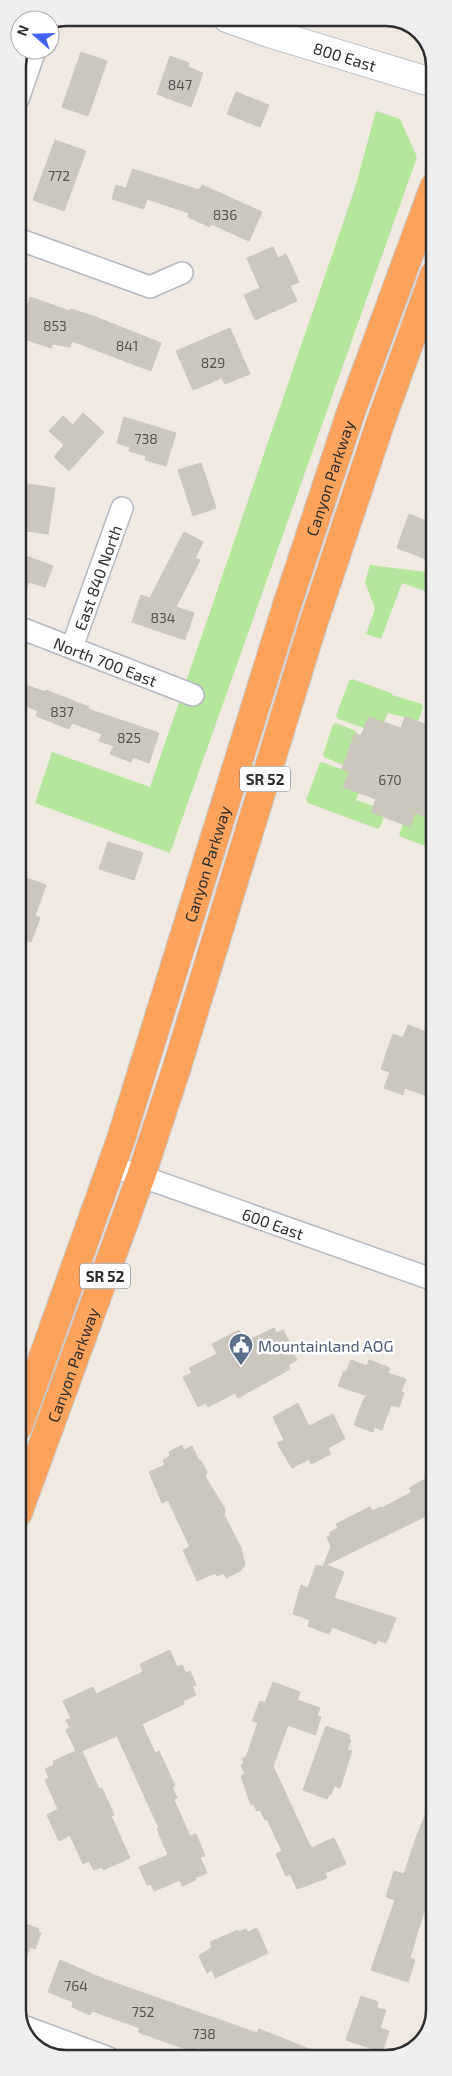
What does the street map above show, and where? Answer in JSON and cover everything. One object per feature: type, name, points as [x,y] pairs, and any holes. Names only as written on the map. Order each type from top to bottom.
[{"type":"highway","name":"Canyon Parkway","points":[[27,1403],[112,1166],[156,1031],[289,599],[351,412],[425,212]]},
{"type":"highway","name":"Canyon Parkway","points":[[27,1489],[141,1176],[176,1070],[315,618],[381,421],[425,299]]},
{"type":"main road","name":"800 East","points":[[275,26],[425,80]]},
{"type":"street","points":[[26,76],[32,60]]},
{"type":"street","points":[[26,242],[150,287],[182,273]]},
{"type":"street","name":"East 840 North","points":[[72,647],[122,508]]},
{"type":"street","name":"North 700 East","points":[[26,630],[193,695]]},
{"type":"street","name":"600 East","points":[[112,1166],[426,1277]]},
{"type":"street","points":[[32,2029],[87,2050]]},
{"type":"green space","points":[[376,111],[400,119],[417,157],[170,853],[35,803],[52,752],[150,787],[355,188]]},
{"type":"green space","points":[[370,565],[425,572],[425,591],[402,583],[381,639],[366,634],[375,609],[365,582]]},
{"type":"green space","points":[[352,679],[392,695],[422,704],[423,707],[418,721],[388,713],[384,722],[369,717],[364,728],[338,719],[336,716],[349,681]]},
{"type":"green space","points":[[336,723],[356,731],[343,765],[324,757],[323,754],[333,725]]},
{"type":"green space","points":[[322,762],[349,772],[343,787],[359,793],[356,800],[374,806],[372,812],[384,817],[378,829],[308,803],[306,800]]},
{"type":"green space","points":[[415,813],[425,817],[425,846],[401,837],[399,835],[403,824]]},
{"type":"building","points":[[81,52],[107,61],[88,116],[62,107]]},
{"type":"building","points":[[170,56],[189,63],[188,67],[203,73],[191,107],[157,94]]},
{"type":"building","points":[[236,92],[269,105],[260,127],[227,114]]},
{"type":"building","points":[[55,140],[86,151],[64,211],[33,200]]},
{"type":"building","points":[[133,169],[199,190],[202,185],[262,212],[249,241],[211,224],[210,227],[188,217],[189,213],[147,199],[144,209],[112,199],[116,185],[126,188]]},
{"type":"building","points":[[273,247],[278,258],[286,254],[299,282],[290,286],[297,301],[255,320],[244,295],[260,288],[247,258]]},
{"type":"building","points":[[30,297],[70,311],[71,309],[93,316],[161,343],[151,371],[72,341],[70,347],[53,344],[51,348],[26,340],[26,310]]},
{"type":"building","points":[[230,328],[250,374],[225,384],[222,378],[193,390],[176,351]]},
{"type":"building","points":[[83,413],[104,432],[69,471],[54,457],[64,445],[49,431],[63,416],[73,425]]},
{"type":"building","points":[[124,417],[176,433],[166,466],[145,460],[146,456],[129,451],[130,447],[117,443]]},
{"type":"building","points":[[201,463],[216,508],[193,516],[178,470]]},
{"type":"building","points":[[28,484],[55,488],[48,534],[26,531]]},
{"type":"building","points":[[409,514],[425,520],[425,559],[397,548]]},
{"type":"building","points":[[184,532],[203,542],[195,558],[200,560],[176,607],[194,613],[185,640],[132,622],[141,595],[150,598]]},
{"type":"building","points":[[26,556],[53,566],[45,587],[29,582],[26,589]]},
{"type":"building","points":[[26,685],[45,692],[46,690],[89,707],[88,709],[159,733],[149,763],[133,757],[131,762],[110,754],[114,746],[99,741],[102,734],[72,723],[69,729],[36,716],[38,711],[26,706]]},
{"type":"building","points":[[369,717],[401,728],[405,717],[425,724],[425,817],[415,813],[410,827],[371,812],[376,799],[343,787],[349,772],[342,769],[355,733],[361,736]]},
{"type":"building","points":[[108,842],[143,853],[134,880],[99,869]]},
{"type":"building","points":[[26,878],[46,885],[35,916],[40,918],[31,942],[26,940]]},
{"type":"building","points":[[408,1025],[425,1032],[425,1095],[405,1088],[403,1095],[384,1088],[390,1072],[381,1069],[393,1034],[403,1038]]},
{"type":"building","name":"Mountainland AOG","points":[[274,1328],[276,1333],[283,1330],[294,1351],[292,1351],[297,1360],[288,1365],[290,1369],[238,1398],[235,1393],[208,1407],[206,1403],[198,1407],[183,1377],[192,1373],[189,1368],[217,1354],[212,1344],[239,1330],[245,1342]]},
{"type":"building","points":[[351,1360],[367,1366],[369,1360],[390,1368],[388,1373],[406,1379],[401,1392],[404,1393],[399,1407],[391,1405],[382,1430],[374,1427],[373,1432],[354,1425],[364,1398],[368,1396],[338,1386]]},
{"type":"building","points":[[298,1403],[309,1426],[333,1414],[345,1439],[328,1448],[331,1454],[311,1464],[309,1459],[292,1468],[277,1443],[284,1440],[273,1417]]},
{"type":"building","points":[[182,1445],[184,1450],[192,1446],[198,1459],[201,1461],[207,1472],[205,1476],[225,1509],[224,1515],[241,1548],[245,1565],[240,1571],[226,1578],[224,1573],[217,1576],[215,1573],[197,1581],[183,1550],[190,1547],[168,1500],[162,1503],[149,1472],[165,1465],[163,1460],[170,1456],[169,1452]]},
{"type":"building","points":[[426,1479],[426,1516],[326,1565],[344,1572],[334,1598],[396,1618],[386,1643],[378,1640],[376,1644],[332,1627],[329,1634],[308,1626],[310,1620],[293,1614],[301,1585],[308,1588],[316,1565],[323,1567],[331,1546],[327,1537],[331,1535],[329,1533],[338,1528],[336,1524],[370,1507],[372,1511],[382,1508],[412,1492],[409,1488]]},
{"type":"building","points":[[170,1650],[177,1667],[182,1665],[186,1673],[190,1671],[196,1685],[192,1686],[196,1695],[183,1701],[184,1704],[142,1724],[155,1753],[159,1751],[175,1786],[172,1787],[177,1798],[174,1800],[190,1836],[196,1834],[205,1856],[200,1857],[207,1873],[182,1886],[180,1880],[154,1891],[151,1884],[147,1885],[139,1867],[168,1855],[157,1829],[159,1828],[117,1736],[82,1751],[99,1789],[102,1788],[114,1815],[111,1816],[130,1858],[103,1870],[102,1867],[94,1870],[89,1861],[83,1864],[70,1835],[59,1841],[47,1815],[58,1809],[45,1780],[49,1778],[45,1769],[54,1765],[53,1761],[76,1751],[66,1730],[70,1728],[66,1720],[71,1718],[63,1701],[93,1687],[96,1694],[143,1672],[140,1664]]},
{"type":"building","points":[[273,1682],[300,1692],[297,1700],[320,1708],[317,1716],[321,1717],[315,1735],[288,1725],[273,1766],[311,1848],[334,1838],[346,1864],[325,1873],[327,1878],[297,1889],[290,1874],[286,1876],[276,1854],[282,1851],[267,1819],[265,1820],[260,1810],[257,1811],[253,1804],[251,1805],[241,1776],[245,1774],[241,1765],[244,1763],[242,1759],[246,1757],[258,1723],[252,1721],[260,1701],[265,1703]]},
{"type":"building","points":[[326,1726],[350,1735],[349,1739],[351,1740],[347,1750],[352,1751],[340,1788],[334,1786],[331,1795],[329,1794],[327,1799],[303,1790]]},
{"type":"building","points":[[426,1814],[426,1906],[410,1958],[415,1960],[408,1982],[371,1970],[395,1900],[386,1897],[394,1871],[404,1874]]},
{"type":"building","points":[[27,1924],[39,1929],[38,1932],[41,1933],[35,1949],[30,1947],[27,1956]]},
{"type":"building","points":[[257,1928],[268,1953],[215,1978],[212,1970],[207,1973],[199,1956],[212,1947],[210,1942],[238,1930],[239,1932],[246,1929],[248,1932]]},
{"type":"building","points":[[60,1960],[104,1979],[257,2033],[259,2029],[310,2049],[224,2048],[203,2050],[196,2047],[195,2050],[187,2050],[138,2032],[140,2028],[92,2011],[90,2015],[72,2007],[73,2002],[48,1992]]},
{"type":"building","points":[[361,1996],[378,2002],[377,2008],[386,2010],[380,2028],[389,2031],[383,2049],[373,2049],[346,2040]]},
{"type":"place","name":"Mountainland AOG","points":[[241,1366]]}]
